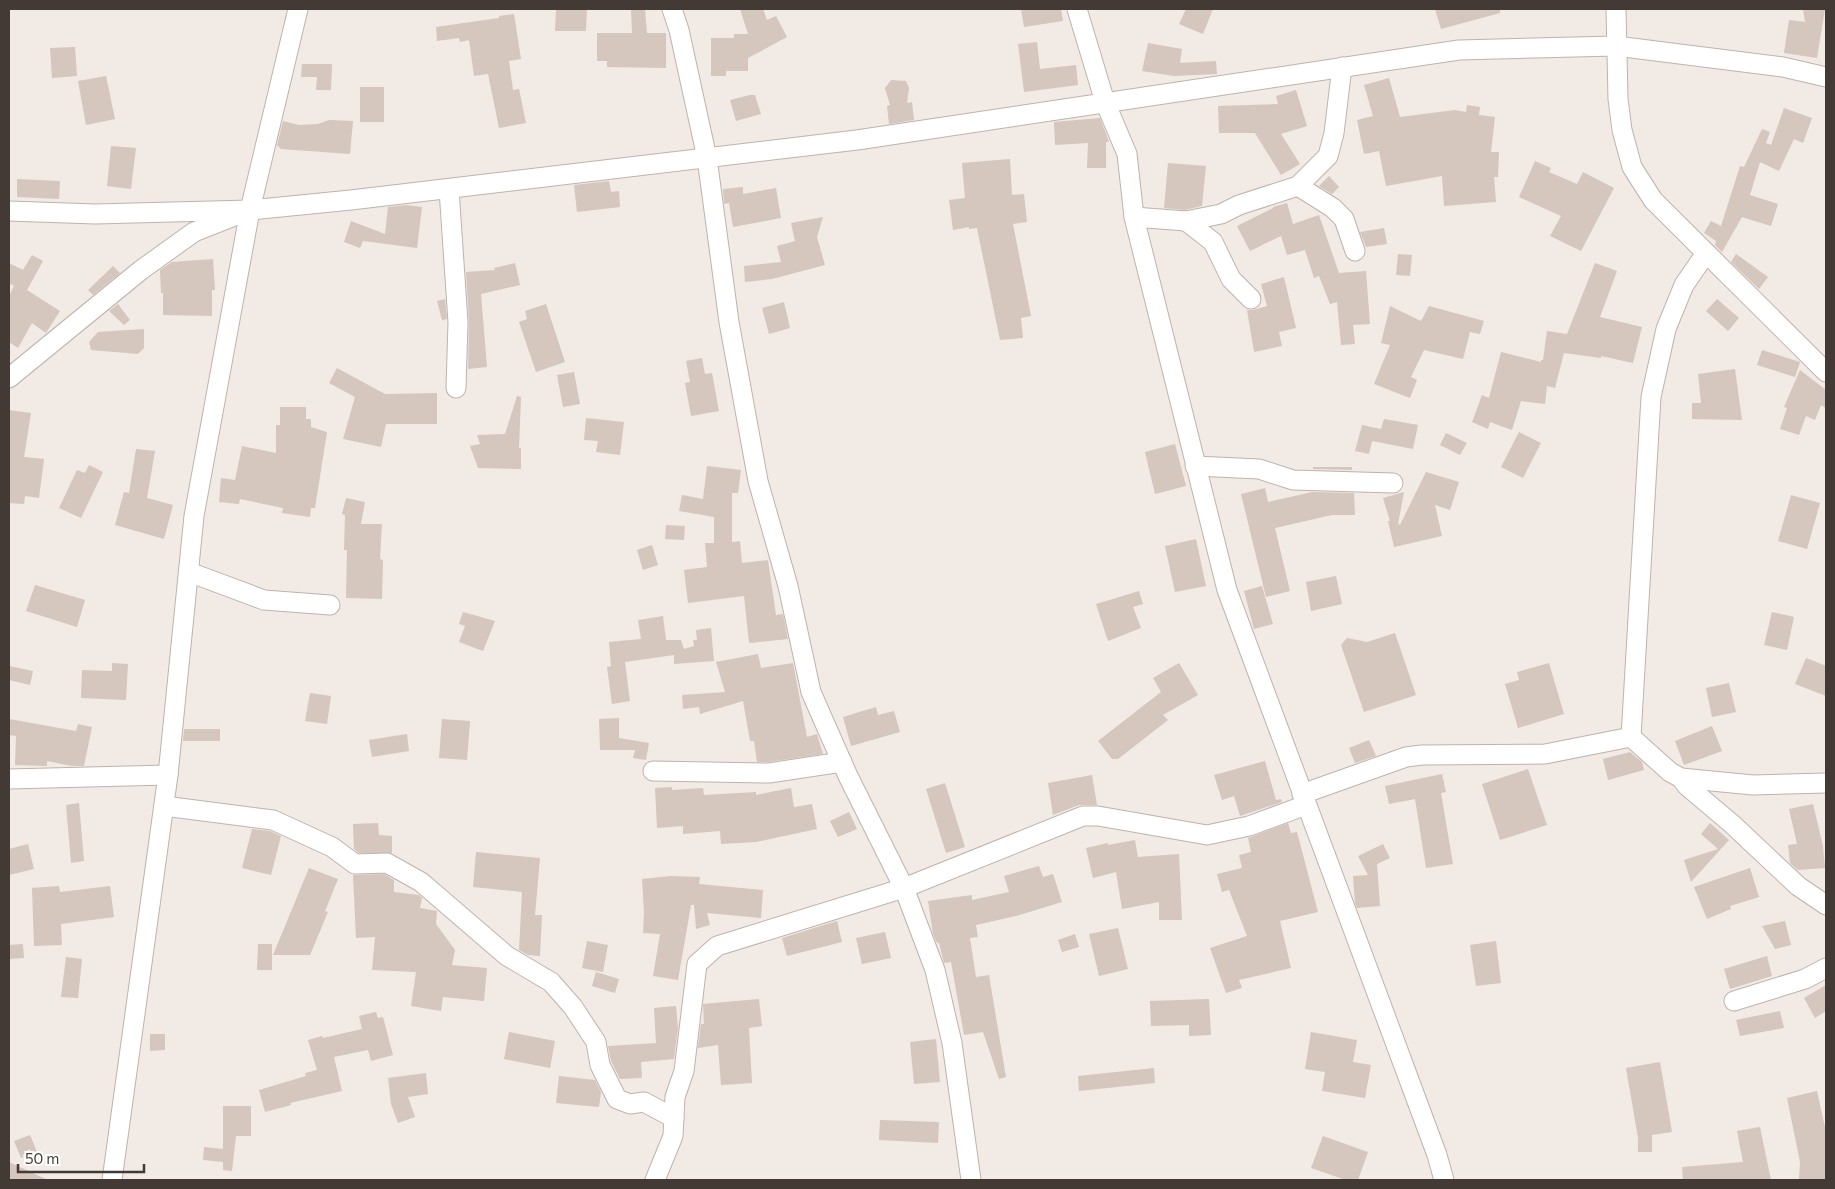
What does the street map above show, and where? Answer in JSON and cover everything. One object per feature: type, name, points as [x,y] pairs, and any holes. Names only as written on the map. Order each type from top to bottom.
[{"type":"street","points":[[112,1180],[168,775],[194,516],[250,210],[298,9]]},
{"type":"street","points":[[672,9],[679,30],[707,158],[729,322],[758,481],[788,586],[810,692],[904,888],[935,970],[952,1043],[971,1180]]},
{"type":"street","points":[[1078,9],[1105,102],[1127,154],[1134,217],[1226,590],[1438,1156],[1444,1180]]},
{"type":"street","points":[[1616,9],[1618,99],[1622,130],[1632,167],[1653,200],[1826,372]]},
{"type":"street","points":[[9,211],[95,214],[250,210],[449,189],[857,140],[1459,50],[1616,46],[1783,67],[1826,77]]},
{"type":"street","points":[[1134,217],[1186,221],[1220,214],[1239,205],[1298,186],[1328,156],[1334,133],[1342,67]]},
{"type":"street","points":[[1298,186],[1333,208],[1344,220],[1355,252]]},
{"type":"street","points":[[449,189],[458,322],[456,388]]},
{"type":"street","points":[[9,378],[141,270],[194,232],[250,210]]},
{"type":"street","points":[[1213,242],[1220,214]]},
{"type":"street","points":[[1186,221],[1213,242],[1231,279],[1251,299]]},
{"type":"street","points":[[1631,737],[1651,397],[1666,329],[1684,285],[1706,253]]},
{"type":"street","points":[[1196,466],[1259,469],[1292,480],[1393,483]]},
{"type":"street","points":[[189,572],[264,600],[330,605]]},
{"type":"street","points":[[1631,737],[1670,772],[1682,778],[1753,785],[1826,783]]},
{"type":"street","points":[[655,1180],[674,1136],[676,1097],[684,1070],[697,964],[717,946],[904,888],[1083,816],[1098,816],[1207,835],[1249,826],[1304,799],[1406,758],[1422,756],[1545,754],[1631,737]]},
{"type":"street","points":[[652,771],[770,774],[842,762]]},
{"type":"street","points":[[9,779],[168,775]]},
{"type":"street","points":[[1682,778],[1687,786],[1732,824],[1798,886],[1826,905]]},
{"type":"street","points":[[164,806],[274,820],[332,847],[354,864],[387,863],[421,882],[507,956],[550,982],[556,988],[573,1007],[596,1042],[600,1065],[617,1099],[630,1104],[644,1102],[674,1118]]},
{"type":"street","points":[[1734,1001],[1805,978],[1826,968]]},
{"type":"building","points":[[556,9],[587,9],[586,31],[555,31]]},
{"type":"building","points":[[631,9],[645,9],[647,33],[666,33],[666,68],[607,67],[607,61],[597,61],[597,33],[632,33]]},
{"type":"building","points":[[740,9],[763,9],[767,20],[776,16],[787,37],[748,58],[748,71],[726,71],[726,76],[711,76],[711,38],[734,38],[734,34],[748,34]]},
{"type":"building","points":[[1021,9],[1061,9],[1063,21],[1024,27]]},
{"type":"building","points":[[1186,9],[1213,9],[1203,34],[1179,24]]},
{"type":"building","points":[[1435,9],[1500,9],[1500,13],[1441,29]]},
{"type":"building","points":[[1803,9],[1825,9],[1817,58],[1784,53],[1789,20],[1805,22]]},
{"type":"building","points":[[514,14],[521,59],[509,61],[513,90],[519,89],[526,123],[499,128],[488,74],[474,76],[469,40],[460,42],[459,38],[437,41],[436,27]]},
{"type":"building","points":[[1037,42],[1040,69],[1076,65],[1078,85],[1024,92],[1018,44]]},
{"type":"building","points":[[1148,43],[1182,49],[1180,63],[1216,61],[1217,74],[1174,76],[1142,71]]},
{"type":"building","points":[[75,47],[77,76],[52,78],[50,48]]},
{"type":"building","points":[[302,64],[332,64],[331,90],[316,90],[317,77],[301,77]]},
{"type":"building","points":[[106,76],[115,119],[86,125],[78,81]]},
{"type":"building","points":[[1389,78],[1400,117],[1455,110],[1466,112],[1467,105],[1480,107],[1479,115],[1495,117],[1491,152],[1499,152],[1498,177],[1494,177],[1496,202],[1444,206],[1442,176],[1386,186],[1379,151],[1364,154],[1357,120],[1373,116],[1364,85]]},
{"type":"building","points":[[891,80],[906,81],[909,88],[907,103],[912,102],[914,120],[889,124],[887,106],[890,105],[885,88]]},
{"type":"building","points":[[360,87],[384,87],[384,122],[360,122]]},
{"type":"building","points":[[1296,90],[1307,126],[1281,134],[1300,164],[1281,175],[1255,133],[1219,133],[1218,106],[1278,104],[1276,96]]},
{"type":"building","points":[[755,95],[761,114],[736,121],[730,100]]},
{"type":"building","points":[[1784,108],[1812,118],[1803,143],[1794,139],[1779,171],[1760,162],[1750,195],[1778,204],[1771,226],[1742,217],[1722,252],[1715,245],[1716,241],[1704,233],[1711,221],[1721,226],[1740,166],[1744,167],[1762,129],[1770,132],[1766,143],[1771,145]]},
{"type":"building","points":[[1100,118],[1109,142],[1106,142],[1106,168],[1087,168],[1088,143],[1055,145],[1054,122]]},
{"type":"building","points":[[329,120],[353,121],[350,154],[281,149],[277,145],[283,121],[299,125],[318,124]]},
{"type":"building","points":[[111,146],[136,148],[131,189],[107,186]]},
{"type":"building","points":[[1010,159],[1012,195],[1024,194],[1027,222],[1013,224],[1031,316],[1021,318],[1023,338],[1000,340],[977,228],[969,229],[969,227],[953,230],[949,200],[965,198],[962,163]]},
{"type":"building","points":[[1535,161],[1551,168],[1549,172],[1577,184],[1583,172],[1614,188],[1581,251],[1550,236],[1561,216],[1519,197]]},
{"type":"building","points":[[1168,163],[1206,166],[1202,206],[1185,210],[1164,208]]},
{"type":"building","points":[[1329,176],[1339,187],[1332,194],[1319,186]]},
{"type":"building","points":[[17,179],[60,181],[59,199],[17,197]]},
{"type":"building","points":[[609,181],[611,192],[619,191],[620,207],[577,212],[574,185]]},
{"type":"building","points":[[743,187],[743,194],[776,188],[781,218],[733,227],[729,203],[724,204],[723,189]]},
{"type":"building","points":[[1287,203],[1293,224],[1319,215],[1339,273],[1366,271],[1370,324],[1353,325],[1355,344],[1341,345],[1337,302],[1330,304],[1319,276],[1314,278],[1305,250],[1287,255],[1281,236],[1250,251],[1237,226],[1273,207]]},
{"type":"building","points":[[406,205],[422,207],[417,248],[363,241],[360,248],[344,242],[351,221],[385,234],[388,207]]},
{"type":"building","points":[[823,217],[817,237],[825,265],[772,279],[745,282],[744,266],[781,262],[777,246],[795,241],[791,223]]},
{"type":"building","points":[[1384,228],[1387,244],[1366,247],[1360,232]]},
{"type":"building","points":[[1398,254],[1412,255],[1410,276],[1396,275]]},
{"type":"building","points":[[1736,254],[1768,277],[1759,289],[1731,262]]},
{"type":"building","points":[[32,255],[43,261],[27,290],[60,311],[46,333],[32,323],[18,348],[9,342],[9,296],[14,286],[9,283],[9,263],[23,270]]},
{"type":"building","points":[[213,259],[215,290],[212,290],[212,316],[163,315],[160,270],[172,262]]},
{"type":"building","points":[[515,263],[520,285],[481,294],[487,367],[468,369],[469,322],[466,272],[495,270],[494,268]]},
{"type":"building","points":[[1595,263],[1617,271],[1600,317],[1642,327],[1633,363],[1601,356],[1601,358],[1564,353],[1555,388],[1547,386],[1545,404],[1521,401],[1512,430],[1490,422],[1488,429],[1472,422],[1482,395],[1489,398],[1501,352],[1541,362],[1543,360],[1547,331],[1567,334]]},
{"type":"building","points":[[113,266],[120,273],[93,295],[88,290]]},
{"type":"building","points":[[1284,277],[1296,328],[1279,332],[1282,346],[1254,352],[1247,310],[1267,306],[1261,284]]},
{"type":"building","points":[[445,299],[447,319],[442,320],[437,301]]},
{"type":"building","points":[[1717,299],[1739,318],[1728,331],[1706,311]]},
{"type":"building","points":[[784,302],[790,328],[769,334],[762,308]]},
{"type":"building","points":[[118,304],[130,320],[124,325],[109,311]]},
{"type":"building","points":[[546,304],[565,362],[536,372],[519,322],[527,319],[525,311]]},
{"type":"building","points":[[1390,306],[1421,321],[1429,306],[1484,321],[1480,334],[1470,332],[1463,359],[1424,350],[1411,377],[1417,380],[1410,398],[1374,384],[1390,345],[1381,343]]},
{"type":"building","points":[[144,329],[144,348],[138,354],[91,350],[89,342],[98,332]]},
{"type":"building","points":[[1762,350],[1800,362],[1795,377],[1757,365]]},
{"type":"building","points":[[702,358],[705,374],[712,373],[719,411],[691,416],[685,383],[690,382],[686,361]]},
{"type":"building","points":[[337,368],[385,394],[437,393],[437,424],[386,424],[381,447],[343,439],[355,397],[329,383]]},
{"type":"building","points":[[1735,369],[1742,420],[1692,419],[1692,403],[1701,403],[1698,374]]},
{"type":"building","points":[[1800,370],[1826,390],[1826,408],[1821,405],[1815,420],[1806,416],[1799,435],[1780,429],[1787,408],[1784,407]]},
{"type":"building","points":[[574,372],[580,404],[563,407],[557,375]]},
{"type":"building","points":[[517,396],[521,397],[519,448],[521,448],[521,469],[478,468],[470,446],[480,444],[477,435],[505,434]]},
{"type":"building","points":[[280,407],[306,407],[306,419],[311,419],[311,427],[327,432],[315,508],[311,508],[310,517],[282,513],[283,508],[240,499],[239,504],[219,502],[221,478],[235,480],[242,446],[276,453],[276,425],[280,425]]},
{"type":"building","points":[[9,410],[31,413],[24,457],[44,459],[39,498],[25,496],[24,504],[9,503]]},
{"type":"building","points":[[586,418],[624,422],[620,455],[596,452],[598,441],[584,440]]},
{"type":"building","points":[[1384,419],[1418,425],[1413,449],[1372,441],[1369,454],[1355,451],[1362,425],[1381,429]]},
{"type":"building","points":[[1519,432],[1541,443],[1523,478],[1501,467]]},
{"type":"building","points":[[1446,433],[1467,443],[1460,455],[1440,445]]},
{"type":"building","points":[[1175,444],[1186,486],[1155,494],[1145,452]]},
{"type":"building","points":[[136,449],[155,451],[147,498],[173,505],[164,539],[115,525],[124,492],[129,493]]},
{"type":"building","points":[[89,465],[103,472],[81,518],[59,508],[77,470],[85,473]]},
{"type":"building","points":[[707,466],[741,470],[738,493],[732,493],[732,542],[740,541],[742,563],[768,560],[776,615],[783,614],[788,639],[749,643],[744,596],[688,603],[684,570],[707,567],[705,543],[714,543],[714,517],[679,511],[682,495],[703,499]]},
{"type":"building","points":[[1313,467],[1352,467],[1352,470],[1313,469]]},
{"type":"building","points":[[1426,472],[1459,482],[1450,510],[1435,505],[1442,536],[1394,547],[1388,521],[1390,521],[1383,498],[1404,492],[1398,524],[1400,525]]},
{"type":"building","points":[[1265,488],[1268,502],[1312,492],[1354,493],[1355,515],[1332,515],[1275,528],[1290,591],[1266,597],[1241,494]]},
{"type":"building","points":[[1791,495],[1820,503],[1807,549],[1778,541]]},
{"type":"building","points":[[346,498],[365,502],[361,524],[382,524],[380,559],[383,560],[382,599],[346,598],[347,550],[344,550],[345,515],[342,514]]},
{"type":"building","points":[[666,525],[685,526],[684,540],[665,539]]},
{"type":"building","points":[[1196,539],[1206,586],[1175,592],[1165,546]]},
{"type":"building","points":[[652,545],[658,565],[643,570],[637,550]]},
{"type":"building","points":[[1336,576],[1342,604],[1311,611],[1306,582]]},
{"type":"building","points":[[35,585],[85,600],[77,627],[26,611]]},
{"type":"building","points":[[1262,586],[1273,624],[1254,629],[1244,591]]},
{"type":"building","points":[[1139,591],[1143,604],[1133,607],[1141,628],[1108,641],[1096,604]]},
{"type":"building","points":[[463,612],[495,621],[483,651],[459,642],[465,626],[459,624]]},
{"type":"building","points":[[1772,612],[1794,617],[1787,650],[1764,645]]},
{"type":"building","points":[[663,616],[666,640],[681,640],[684,649],[694,646],[693,640],[697,640],[696,630],[711,628],[714,661],[674,664],[674,655],[625,662],[630,701],[612,704],[607,667],[611,666],[609,642],[641,639],[638,620]]},
{"type":"building","points":[[1395,633],[1416,695],[1364,712],[1341,645],[1347,638],[1367,642]]},
{"type":"building","points":[[758,654],[761,668],[793,663],[807,737],[817,734],[823,754],[757,762],[754,741],[750,741],[743,701],[700,714],[699,707],[683,709],[682,695],[725,692],[716,662]]},
{"type":"building","points":[[1806,658],[1826,666],[1826,696],[1795,684]]},
{"type":"building","points":[[112,663],[128,664],[126,700],[81,698],[82,670],[112,671]]},
{"type":"building","points":[[1179,663],[1198,695],[1163,715],[1168,720],[1118,759],[1112,759],[1098,741],[1161,692],[1153,678]]},
{"type":"building","points":[[1549,663],[1564,714],[1518,728],[1505,684],[1519,680],[1517,672]]},
{"type":"building","points":[[9,666],[33,671],[30,685],[9,680]]},
{"type":"building","points":[[1729,683],[1736,712],[1712,717],[1706,688]]},
{"type":"building","points":[[310,693],[331,696],[327,724],[305,721]]},
{"type":"building","points":[[876,707],[878,715],[894,711],[900,732],[851,746],[843,717]]},
{"type":"building","points":[[619,718],[619,738],[649,743],[646,760],[633,758],[635,750],[600,750],[599,719]]},
{"type":"building","points":[[9,719],[76,731],[78,724],[92,727],[84,766],[72,766],[47,761],[47,766],[15,765],[16,736],[9,735]]},
{"type":"building","points":[[442,719],[470,721],[467,760],[439,758]]},
{"type":"building","points":[[1712,726],[1722,751],[1684,765],[1675,741]]},
{"type":"building","points":[[184,729],[220,729],[220,741],[183,741]]},
{"type":"building","points":[[407,734],[409,751],[372,757],[369,740]]},
{"type":"building","points":[[1369,740],[1376,756],[1355,763],[1349,748]]},
{"type":"building","points":[[1630,752],[1642,762],[1644,770],[1608,780],[1603,759]]},
{"type":"building","points":[[1265,761],[1276,800],[1281,799],[1282,802],[1240,816],[1234,796],[1222,800],[1214,775]]},
{"type":"building","points":[[1528,769],[1547,825],[1500,840],[1482,784]]},
{"type":"building","points":[[1442,774],[1446,792],[1441,793],[1453,864],[1426,868],[1415,799],[1389,804],[1385,786]]},
{"type":"building","points":[[1092,775],[1097,805],[1079,805],[1053,815],[1048,783]]},
{"type":"building","points":[[945,783],[965,847],[946,853],[926,789]]},
{"type":"building","points":[[672,787],[672,790],[703,788],[704,795],[756,792],[756,795],[791,788],[794,807],[812,804],[817,829],[756,842],[721,844],[720,831],[683,834],[683,826],[657,828],[655,788]]},
{"type":"building","points":[[79,803],[84,861],[71,863],[66,805]]},
{"type":"building","points":[[1813,804],[1823,846],[1825,868],[1798,870],[1790,863],[1788,845],[1797,844],[1789,809]]},
{"type":"building","points":[[849,812],[857,829],[838,837],[830,821]]},
{"type":"building","points":[[378,823],[379,835],[392,836],[392,853],[359,853],[354,849],[353,824]]},
{"type":"building","points":[[1288,823],[1291,833],[1297,832],[1318,912],[1280,921],[1291,968],[1239,980],[1242,988],[1226,993],[1210,948],[1247,936],[1229,890],[1222,892],[1217,874],[1242,868],[1239,855],[1251,852],[1248,838]]},
{"type":"building","points":[[1710,823],[1729,840],[1691,882],[1684,860],[1718,849],[1701,834]]},
{"type":"building","points":[[252,829],[270,831],[281,836],[271,875],[242,868]]},
{"type":"building","points":[[1135,840],[1138,857],[1179,854],[1182,920],[1159,920],[1159,902],[1122,909],[1116,872],[1093,878],[1086,848]]},
{"type":"building","points":[[28,844],[34,869],[9,875],[9,849]]},
{"type":"building","points":[[1383,844],[1390,858],[1377,864],[1380,906],[1357,908],[1353,876],[1368,875],[1358,856]]},
{"type":"building","points":[[476,852],[540,858],[535,915],[542,915],[540,956],[528,955],[519,950],[522,892],[473,887]]},
{"type":"building","points":[[1039,866],[1043,877],[1053,874],[1062,902],[1016,916],[976,925],[978,937],[970,938],[976,977],[989,975],[1006,1077],[999,1079],[983,1032],[964,1035],[951,962],[944,963],[939,943],[937,943],[933,934],[928,901],[972,895],[972,900],[1009,892],[1004,876]]},
{"type":"building","points":[[309,868],[338,879],[325,911],[328,912],[310,955],[273,955]]},
{"type":"building","points":[[1750,868],[1759,897],[1730,906],[1731,909],[1707,919],[1694,887]]},
{"type":"building","points":[[384,874],[394,880],[394,892],[419,895],[422,898],[420,908],[437,911],[436,924],[455,950],[452,965],[487,968],[484,1001],[443,997],[441,1011],[411,1006],[416,972],[372,970],[375,937],[356,938],[353,875]]},
{"type":"building","points":[[671,876],[700,877],[699,884],[763,890],[761,918],[707,913],[710,925],[696,929],[694,905],[691,905],[678,980],[653,976],[660,934],[643,933],[642,879]]},
{"type":"building","points":[[59,886],[60,892],[110,886],[114,917],[61,924],[62,945],[34,946],[32,888]]},
{"type":"building","points":[[837,921],[842,942],[787,956],[782,938]]},
{"type":"building","points":[[1785,921],[1791,945],[1775,949],[1762,926]]},
{"type":"building","points":[[1118,928],[1128,969],[1099,976],[1089,934]]},
{"type":"building","points":[[885,932],[891,958],[862,964],[856,938]]},
{"type":"building","points":[[1075,934],[1079,947],[1062,952],[1058,940]]},
{"type":"building","points":[[587,941],[608,945],[603,972],[582,968]]},
{"type":"building","points":[[1496,941],[1501,983],[1476,986],[1470,945]]},
{"type":"building","points":[[23,944],[24,958],[9,959],[9,945]]},
{"type":"building","points":[[258,944],[272,944],[272,970],[257,970]]},
{"type":"building","points":[[1767,956],[1772,976],[1730,989],[1724,969]]},
{"type":"building","points":[[66,957],[82,959],[78,998],[61,997]]},
{"type":"building","points":[[596,972],[619,979],[615,993],[592,986]]},
{"type":"building","points":[[1826,985],[1826,1011],[1815,1018],[1804,998]]},
{"type":"building","points":[[759,999],[762,1026],[749,1028],[752,1083],[721,1085],[718,1045],[698,1048],[701,1024],[704,1024],[703,1004]]},
{"type":"building","points":[[1209,999],[1211,1035],[1189,1036],[1189,1025],[1151,1026],[1150,1001]]},
{"type":"building","points":[[676,1006],[678,1028],[674,1059],[641,1062],[642,1078],[620,1079],[611,1061],[608,1046],[656,1043],[654,1008]]},
{"type":"building","points":[[1780,1011],[1784,1028],[1740,1036],[1736,1020]]},
{"type":"building","points":[[376,1012],[378,1018],[383,1017],[393,1055],[371,1061],[368,1050],[334,1057],[342,1091],[290,1103],[291,1105],[265,1112],[259,1090],[306,1076],[305,1073],[317,1070],[308,1040],[362,1029],[359,1016]]},
{"type":"building","points":[[509,1032],[555,1041],[550,1068],[504,1059]]},
{"type":"building","points":[[1311,1032],[1357,1040],[1353,1062],[1371,1065],[1365,1098],[1322,1091],[1325,1072],[1305,1069]]},
{"type":"building","points":[[150,1034],[165,1034],[165,1050],[150,1051]]},
{"type":"building","points":[[936,1039],[940,1082],[914,1084],[910,1042]]},
{"type":"building","points":[[1660,1062],[1672,1132],[1652,1135],[1652,1152],[1638,1152],[1638,1138],[1626,1068]]},
{"type":"building","points":[[1154,1068],[1155,1083],[1079,1091],[1078,1076]]},
{"type":"building","points":[[426,1073],[428,1094],[408,1097],[415,1117],[398,1123],[391,1104],[388,1078]]},
{"type":"building","points":[[559,1076],[595,1080],[601,1092],[599,1107],[556,1103]]},
{"type":"building","points":[[1817,1091],[1826,1132],[1826,1180],[1799,1180],[1800,1162],[1787,1098]]},
{"type":"building","points":[[223,1106],[251,1106],[251,1136],[236,1136],[232,1171],[223,1170],[223,1162],[203,1160],[204,1147],[223,1149]]},
{"type":"building","points":[[880,1120],[939,1122],[938,1143],[879,1140]]},
{"type":"building","points":[[1760,1127],[1771,1180],[1683,1180],[1682,1167],[1743,1162],[1737,1131]]},
{"type":"building","points":[[30,1135],[37,1152],[21,1158],[14,1141]]},
{"type":"building","points":[[1323,1136],[1368,1152],[1358,1180],[1346,1180],[1311,1168]]},
{"type":"building","points":[[9,1162],[48,1180],[9,1180]]}]
